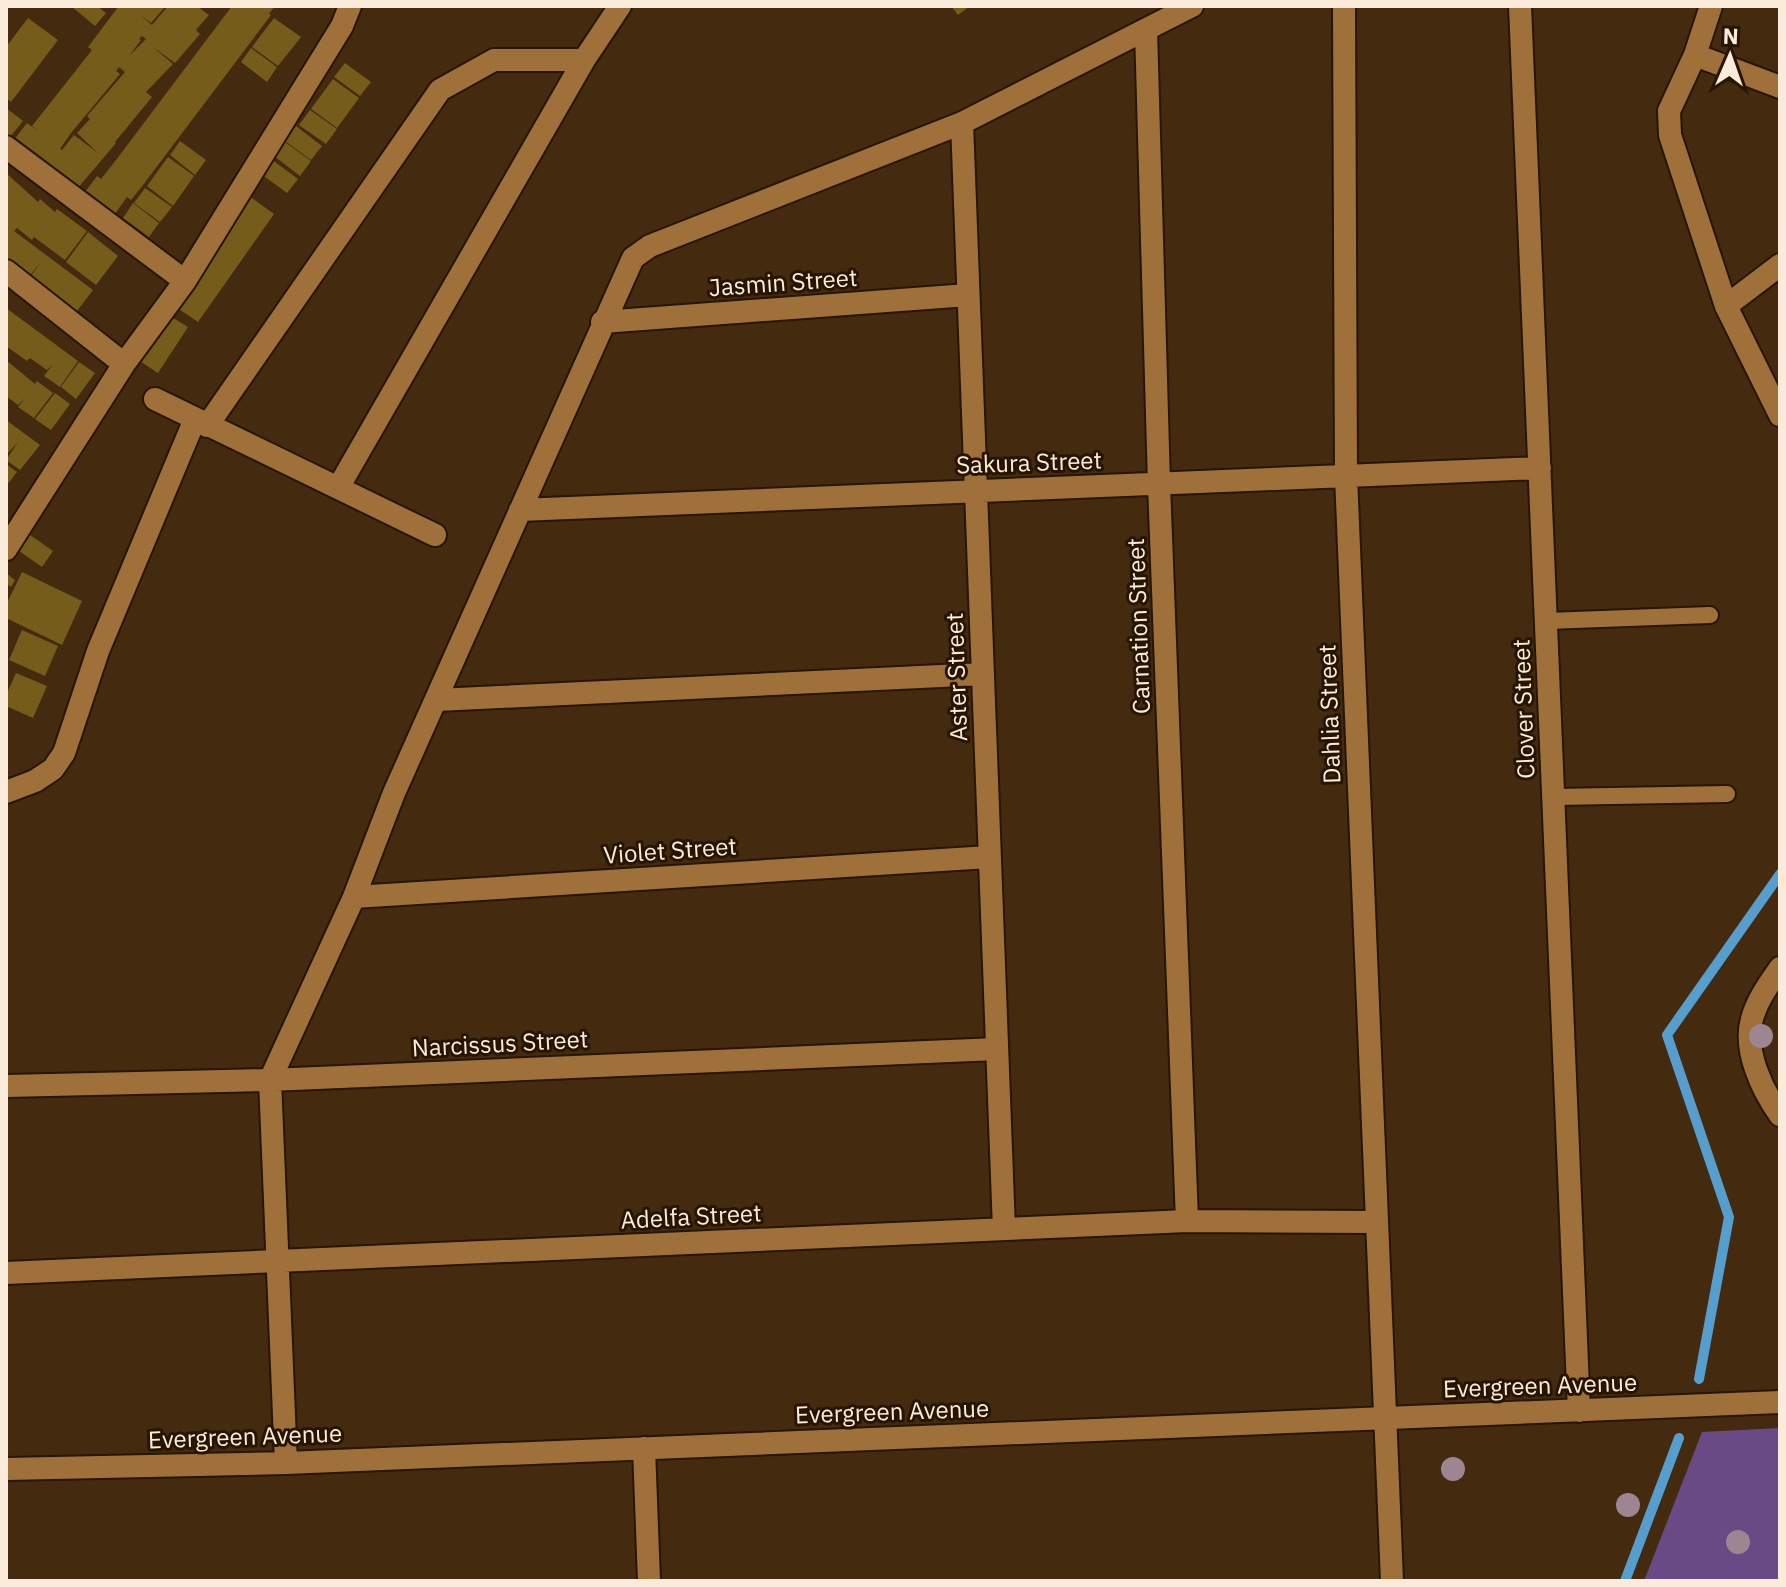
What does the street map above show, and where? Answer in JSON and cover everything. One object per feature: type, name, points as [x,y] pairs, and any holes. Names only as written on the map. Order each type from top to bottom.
[{"type":"street","points":[[6,549],[124,364],[185,281],[342,26],[350,6]]},
{"type":"street","points":[[338,488],[584,60],[620,6]]},
{"type":"street","points":[[286,1463],[270,1080],[354,897],[394,793],[633,258],[650,246],[962,123],[1192,6]]},
{"type":"street","name":"Dahlia Street","points":[[1344,6],[1346,476],[1392,1581]]},
{"type":"street","name":"Clover Street","points":[[1520,6],[1579,1411]]},
{"type":"street","points":[[1711,6],[1695,55],[1669,111],[1670,135],[1726,306],[1780,415]]},
{"type":"street","name":"Carnation Street","points":[[1146,30],[1159,484],[1187,1221]]},
{"type":"street","points":[[1695,55],[1780,87]]},
{"type":"street","points":[[6,792],[35,781],[53,769],[64,753],[98,651],[201,422],[440,90],[494,60],[584,60]]},
{"type":"street","name":"Aster Street","points":[[962,123],[1004,1229]]},
{"type":"street","points":[[6,147],[185,281]]},
{"type":"street","points":[[1726,306],[1780,265]]},
{"type":"street","points":[[6,271],[124,364]]},
{"type":"street","name":"Jasmin Street","points":[[602,322],[968,295]]},
{"type":"street","points":[[155,399],[435,535]]},
{"type":"street","name":"Sakura Street","points":[[520,510],[1540,468]]},
{"type":"street","points":[[437,700],[983,674]]},
{"type":"street","name":"Violet Street","points":[[354,897],[989,857]]},
{"type":"street","points":[[1780,968],[1762,994],[1751,1020],[1750,1044],[1757,1071],[1780,1115]]},
{"type":"street","name":"Narcissus Street","points":[[6,1086],[270,1080],[997,1049]]},
{"type":"street","name":"Adelfa Street","points":[[6,1273],[1187,1221],[1377,1222]]},
{"type":"street","name":"Evergreen Avenue","points":[[6,1469],[286,1463],[1780,1402]]},
{"type":"street","points":[[644,1448],[649,1581]]},
{"type":"lane","points":[[1547,621],[1710,615]]},
{"type":"lane","points":[[1554,797],[1727,794]]},
{"type":"shaded area","points":[[1780,1428],[1780,1581],[1644,1581],[1702,1432]]},
{"type":"building","points":[[71,6],[97,6],[106,13],[95,26]]},
{"type":"building","points":[[119,6],[162,6],[164,8],[151,23],[139,14],[152,25],[168,6],[197,6],[209,15],[196,30],[200,34],[175,63],[153,47],[173,64],[146,92],[152,97],[67,201],[6,150],[27,123],[39,132],[32,126],[92,50],[88,47]],"holes":[[[142,36],[146,39],[129,56],[141,40]],[[119,67],[125,72],[87,116],[90,119],[77,133],[98,153],[74,135],[60,149],[120,74],[116,71]]]},
{"type":"building","points":[[232,6],[275,6],[143,185],[131,200],[127,197],[104,229],[74,207],[97,176],[101,179],[113,164]]},
{"type":"building","points":[[951,6],[970,6],[958,15]]},
{"type":"building","points":[[28,18],[58,40],[11,102],[6,98],[6,47]]},
{"type":"building","points":[[274,18],[301,37],[278,66],[252,47]]},
{"type":"building","points":[[251,48],[277,67],[267,82],[241,62]]},
{"type":"building","points":[[345,63],[371,82],[360,96],[334,77]]},
{"type":"building","points":[[333,79],[359,98],[337,128],[311,109]]},
{"type":"building","points":[[6,108],[23,121],[6,142]]},
{"type":"building","points":[[310,110],[337,129],[326,144],[299,125]]},
{"type":"building","points":[[296,126],[322,146],[311,160],[285,141]]},
{"type":"building","points":[[180,141],[206,160],[195,175],[170,155]]},
{"type":"building","points":[[285,142],[311,161],[300,176],[274,156]]},
{"type":"building","points":[[168,157],[194,176],[173,206],[147,186]]},
{"type":"building","points":[[271,159],[298,179],[287,193],[261,174]]},
{"type":"building","points":[[6,173],[38,202],[40,199],[55,212],[57,209],[87,231],[65,260],[34,237],[32,240],[17,228],[14,231],[93,290],[71,319],[25,284],[41,262],[23,284],[6,271]]},
{"type":"building","points":[[145,188],[172,207],[160,222],[134,203]]},
{"type":"building","points":[[249,196],[274,214],[198,322],[173,305]]},
{"type":"building","points":[[133,203],[159,223],[149,237],[123,218]]},
{"type":"building","points":[[88,232],[118,256],[96,285],[66,262]]},
{"type":"building","points":[[6,308],[78,361],[60,387],[44,376],[53,364],[47,370],[6,346]]},
{"type":"building","points":[[165,313],[188,327],[158,373],[135,358]]},
{"type":"building","points":[[6,360],[35,384],[37,381],[53,393],[34,418],[18,407],[25,398],[18,405],[6,396]]},
{"type":"building","points":[[79,362],[95,373],[76,399],[61,387]]},
{"type":"building","points":[[55,393],[70,404],[51,430],[35,419]]},
{"type":"building","points":[[6,420],[40,445],[20,470],[6,460],[18,442],[6,455]]},
{"type":"building","points":[[6,464],[17,472],[6,486]]},
{"type":"building","points":[[23,530],[53,551],[42,567],[12,546]]},
{"type":"building","points":[[22,572],[82,601],[62,645],[6,618],[6,605]]},
{"type":"building","points":[[6,573],[15,580],[11,587],[6,583]]},
{"type":"building","points":[[22,630],[58,646],[45,676],[9,660]]},
{"type":"building","points":[[16,673],[47,686],[33,718],[6,706],[6,695]]},
{"type":"waterway","points":[[1699,1379],[1729,1217],[1667,1035],[1780,874]]},
{"type":"waterway","points":[[1625,1581],[1679,1438]]}]
